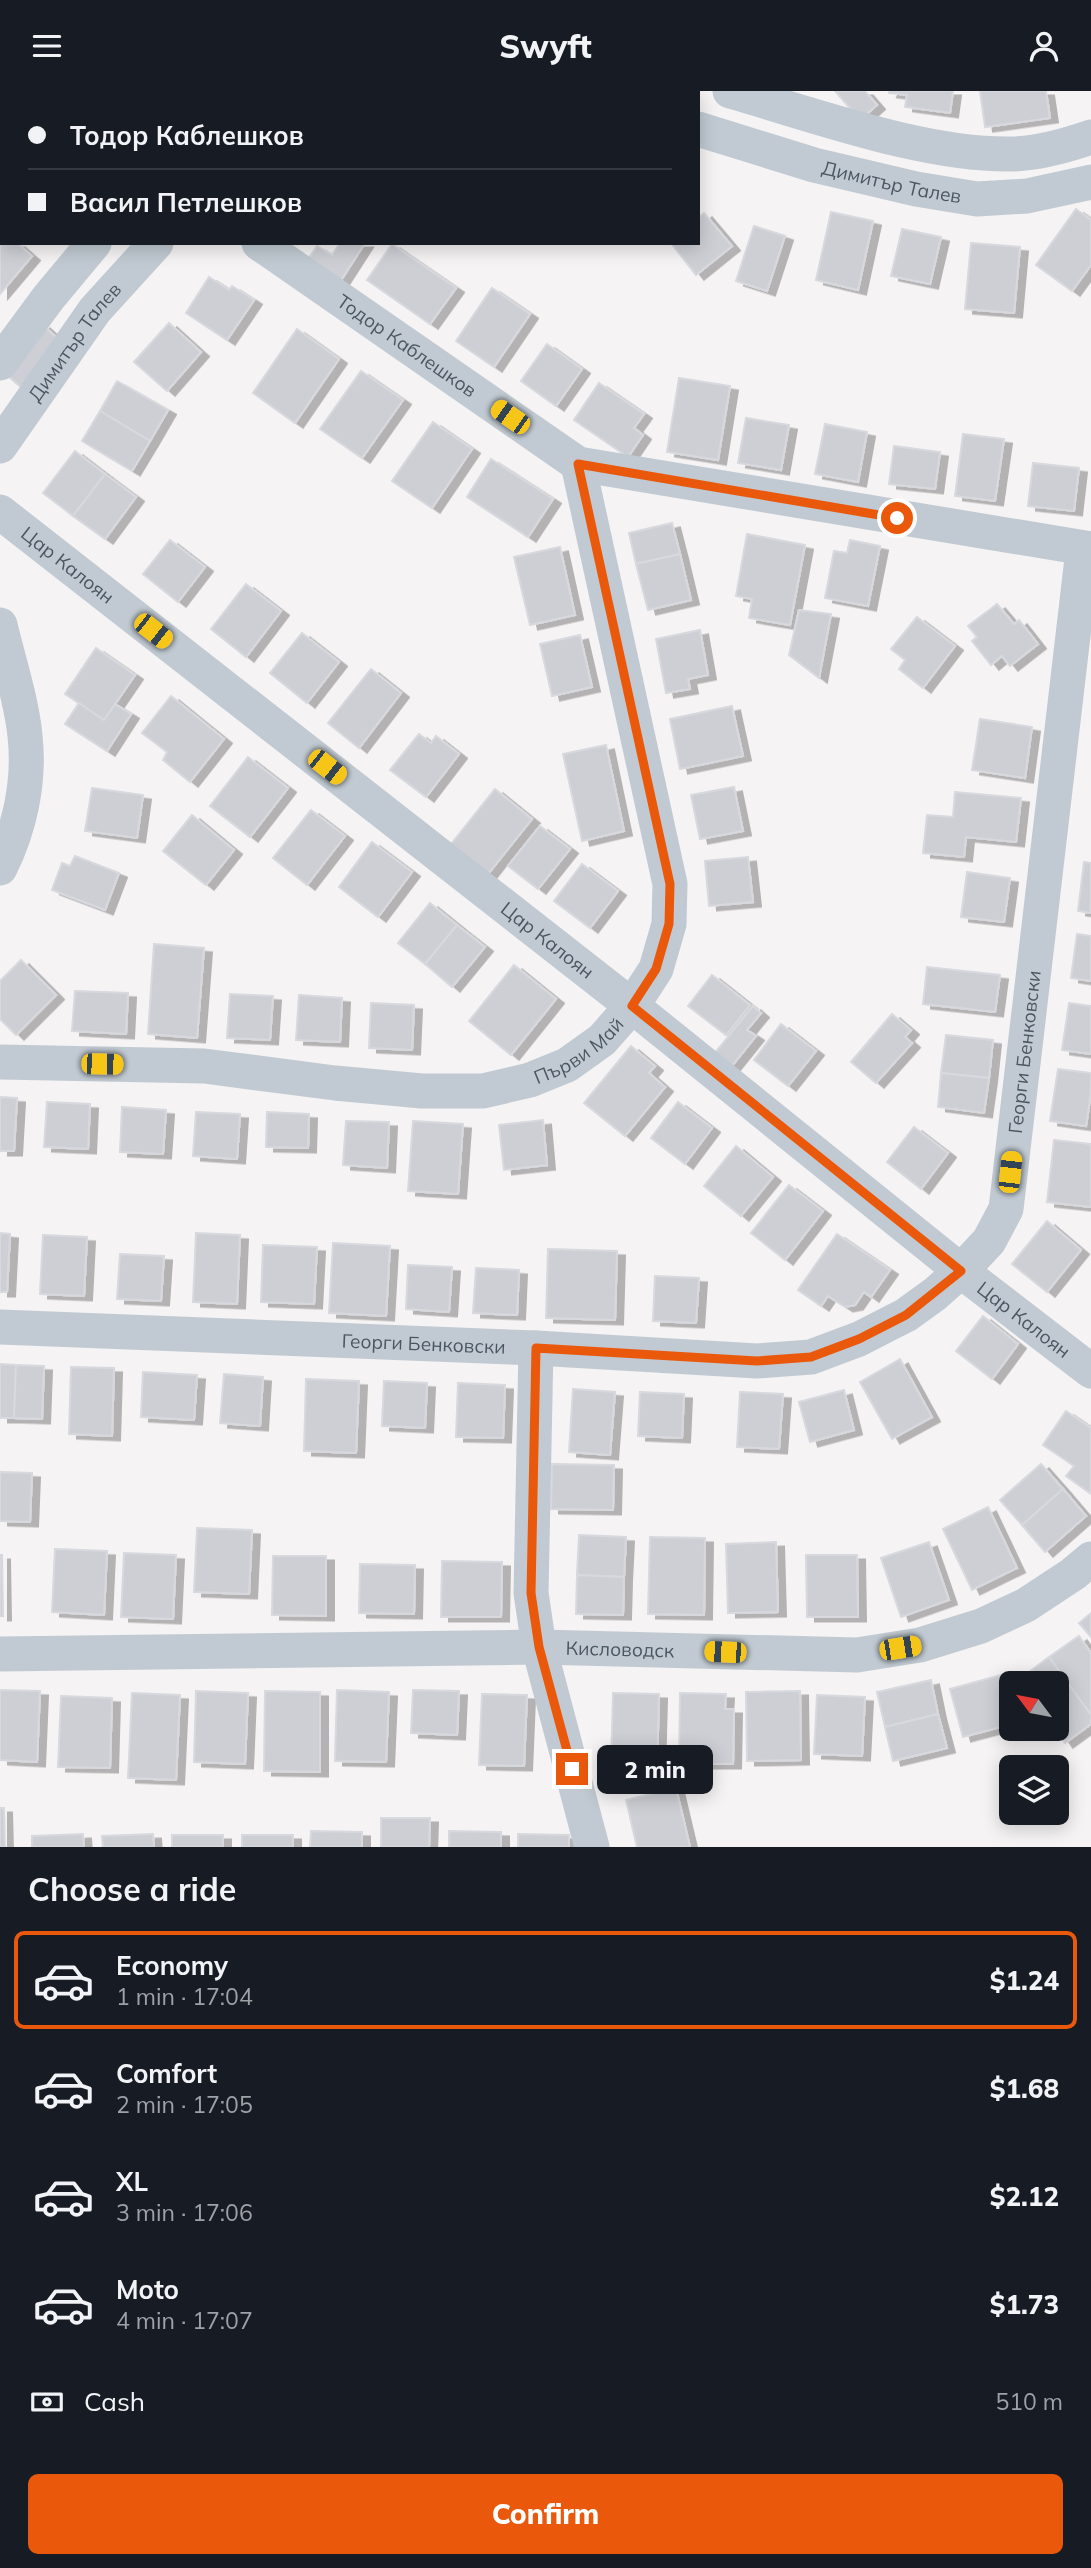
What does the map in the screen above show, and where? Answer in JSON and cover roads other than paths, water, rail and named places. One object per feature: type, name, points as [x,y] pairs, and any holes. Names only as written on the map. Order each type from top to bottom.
[{"type":"street","points":[[730,91],[891,137],[956,151],[1013,154],[1056,149],[1091,138]]},
{"type":"street","name":"Димитър Талев","points":[[700,130],[814,165],[977,199],[1027,196],[1091,183]]},
{"type":"street","points":[[0,363],[92,245]]},
{"type":"street","name":"Димитър Талев","points":[[0,446],[95,310],[154,245]]},
{"type":"street","name":"Тодор Каблешков","points":[[262,245],[578,464],[1087,549]]},
{"type":"street","name":"Първи Май","points":[[0,1062],[204,1066],[422,1091],[484,1091],[530,1080],[567,1065],[602,1040],[632,1006],[656,969],[669,924],[670,884],[578,464]]},
{"type":"street","name":"Цар Калоян","points":[[0,512],[632,1006],[961,1271],[1091,1371]]},
{"type":"street","name":"Георги Бенковски","points":[[0,1327],[536,1348],[757,1361],[811,1357],[859,1339],[906,1315],[961,1271],[989,1241],[1006,1209],[1087,549]]},
{"type":"street","points":[[0,625],[26,736],[25,787],[14,841],[0,867]]},
{"type":"street","points":[[536,1348],[531,1593],[539,1647],[592,1847]]},
{"type":"street","name":"Кисловодск","points":[[0,1654],[539,1647],[858,1655],[920,1645],[981,1626],[1026,1605],[1091,1559]]}]
